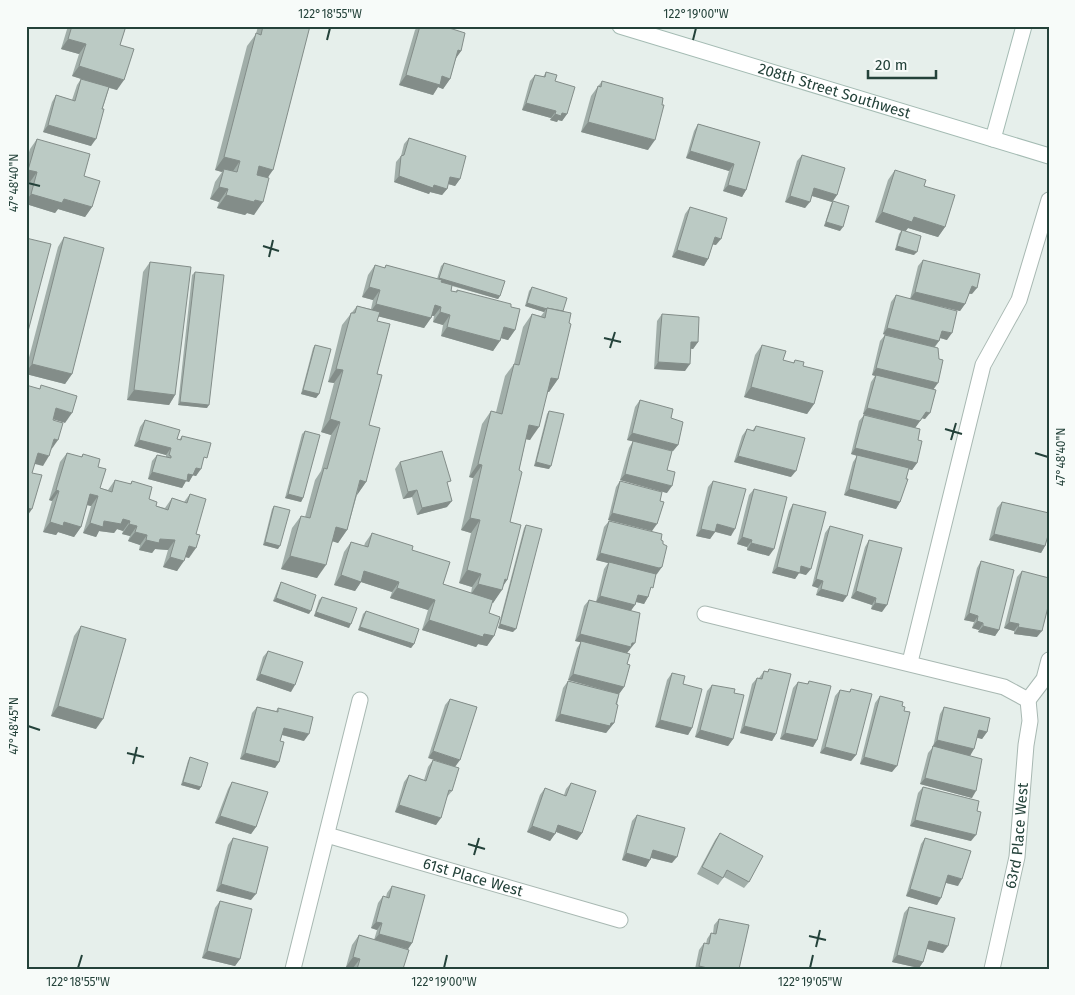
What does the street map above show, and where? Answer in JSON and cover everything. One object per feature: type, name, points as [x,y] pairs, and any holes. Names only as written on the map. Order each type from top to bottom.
[{"type":"street","name":"208th Street Southwest","points":[[620,26],[1049,156]]},
{"type":"street","points":[[993,139],[1024,26]]},
{"type":"street","points":[[910,662],[983,365],[1019,300],[1049,200]]},
{"type":"street","points":[[705,614],[910,662],[1004,687],[1028,700],[1044,679],[1049,660]]},
{"type":"street","points":[[293,969],[360,700]]},
{"type":"street","name":"63rd Place West","points":[[992,969],[1017,857],[1026,745],[1030,721],[1028,700]]},
{"type":"street","name":"61st Place West","points":[[327,835],[620,920]]},
{"type":"building","points":[[72,26],[126,26],[120,45],[134,49],[124,80],[79,66],[86,44],[68,39]]},
{"type":"building","points":[[263,26],[310,26],[273,170],[259,166],[257,175],[269,178],[263,202],[255,200],[254,202],[226,195],[228,189],[219,187],[224,169],[237,172],[240,161],[224,157],[256,33],[261,35]]},
{"type":"building","points":[[420,26],[443,26],[465,33],[461,51],[458,50],[450,79],[442,76],[440,85],[406,75]]},
{"type":"building","points":[[546,72],[557,75],[555,81],[575,87],[567,114],[562,113],[561,116],[555,114],[556,111],[526,103],[535,75],[545,77]]},
{"type":"building","points":[[81,79],[109,87],[96,139],[48,125],[56,95],[75,101]]},
{"type":"building","points":[[602,81],[663,98],[662,105],[664,105],[655,140],[588,122],[598,86],[601,87]]},
{"type":"building","points":[[698,124],[760,142],[746,190],[728,185],[734,164],[690,151]]},
{"type":"building","points":[[409,138],[466,156],[460,179],[450,177],[447,189],[434,185],[433,188],[399,176],[401,156],[404,155]]},
{"type":"building","points":[[37,139],[90,154],[84,176],[100,181],[92,207],[64,199],[62,203],[31,194],[37,172],[28,170]]},
{"type":"building","points":[[802,155],[845,168],[837,195],[814,188],[810,202],[790,196]]},
{"type":"building","points":[[895,170],[926,180],[924,186],[955,195],[945,227],[914,217],[912,222],[882,212]]},
{"type":"building","points":[[833,201],[849,206],[843,227],[826,222]]},
{"type":"building","points":[[690,207],[727,218],[721,239],[715,237],[708,259],[677,250]]},
{"type":"building","points":[[902,230],[921,236],[917,252],[897,246]]},
{"type":"building","points":[[64,237],[104,248],[72,374],[32,364]]},
{"type":"building","points":[[26,238],[51,244],[26,339]]},
{"type":"building","points":[[923,260],[980,274],[977,288],[972,286],[965,304],[915,292]]},
{"type":"building","points":[[150,262],[191,267],[175,395],[134,390]]},
{"type":"building","points":[[444,263],[505,281],[500,296],[439,278]]},
{"type":"building","points":[[375,265],[385,268],[386,265],[442,280],[441,282],[452,285],[451,291],[457,292],[457,290],[511,304],[511,307],[520,309],[515,330],[504,327],[500,341],[447,327],[450,315],[440,312],[441,307],[435,305],[431,318],[376,304],[380,290],[369,287]]},
{"type":"building","points":[[195,272],[224,275],[209,405],[180,402]]},
{"type":"building","points":[[532,287],[567,298],[563,311],[547,309],[527,303]]},
{"type":"building","points":[[896,295],[957,311],[952,333],[942,331],[939,341],[887,328]]},
{"type":"building","points":[[357,306],[380,312],[377,321],[390,324],[377,374],[382,375],[369,425],[380,428],[366,482],[360,480],[347,530],[336,527],[326,565],[290,556],[301,516],[310,518],[324,468],[327,469],[340,422],[330,419],[343,370],[336,369],[351,313],[355,313]]},
{"type":"building","points":[[547,308],[571,313],[569,323],[571,324],[558,379],[551,378],[539,427],[529,425],[519,470],[522,472],[510,522],[521,525],[507,580],[505,579],[502,590],[478,584],[481,574],[467,570],[480,520],[470,518],[482,465],[478,464],[491,411],[502,414],[514,364],[519,365],[532,314],[545,318]]},
{"type":"building","points":[[662,314],[699,317],[698,342],[691,342],[690,364],[658,362]]},
{"type":"building","points":[[885,335],[938,348],[939,359],[943,360],[938,383],[876,368]]},
{"type":"building","points":[[315,345],[331,349],[319,394],[303,390]]},
{"type":"building","points":[[762,345],[786,351],[783,360],[794,363],[795,360],[804,362],[803,366],[823,371],[814,404],[751,387]]},
{"type":"building","points":[[876,375],[936,390],[930,413],[926,412],[920,421],[867,408]]},
{"type":"building","points":[[26,385],[40,389],[41,385],[77,396],[72,413],[56,408],[53,420],[63,423],[58,440],[54,439],[49,456],[38,453],[32,473],[42,475],[32,509],[26,508]]},
{"type":"building","points":[[640,400],[673,409],[671,418],[683,422],[678,445],[632,433]]},
{"type":"building","points":[[549,411],[564,414],[551,466],[536,462]]},
{"type":"building","points":[[864,415],[920,429],[918,440],[922,441],[917,463],[855,448]]},
{"type":"building","points":[[145,420],[180,430],[177,439],[181,440],[182,436],[211,443],[207,458],[204,457],[201,469],[196,468],[193,475],[188,474],[187,481],[152,472],[157,455],[171,458],[169,455],[171,448],[139,440]]},
{"type":"building","points":[[756,426],[805,438],[796,471],[738,456],[747,429],[754,431]]},
{"type":"building","points":[[305,431],[320,435],[303,498],[288,494]]},
{"type":"building","points":[[633,441],[672,451],[667,470],[675,472],[672,486],[625,474]]},
{"type":"building","points":[[442,451],[451,481],[447,482],[452,501],[422,508],[417,490],[408,492],[400,462]]},
{"type":"building","points":[[67,453],[82,457],[83,454],[100,459],[98,467],[106,469],[100,488],[112,492],[115,480],[131,484],[132,481],[152,487],[149,499],[157,502],[156,506],[168,510],[172,498],[187,503],[190,494],[206,499],[196,534],[200,535],[196,548],[189,546],[184,561],[170,557],[175,540],[160,539],[159,543],[146,540],[147,535],[135,532],[137,526],[129,524],[130,521],[123,519],[121,524],[104,521],[103,527],[90,523],[98,496],[90,494],[81,527],[64,522],[63,526],[50,522],[59,491],[56,490]]},
{"type":"building","points":[[857,455],[909,468],[906,479],[908,479],[900,502],[849,489]]},
{"type":"building","points":[[620,481],[662,492],[660,501],[664,502],[657,524],[612,513]]},
{"type":"building","points":[[713,481],[746,489],[735,529],[717,524],[715,532],[701,529]]},
{"type":"building","points":[[754,489],[787,497],[774,549],[751,543],[752,540],[742,537]]},
{"type":"building","points":[[1002,502],[1049,513],[1049,532],[1045,546],[994,534]]},
{"type":"building","points":[[793,504],[826,512],[811,569],[801,566],[800,573],[777,567]]},
{"type":"building","points":[[274,506],[290,510],[280,546],[265,542]]},
{"type":"building","points":[[609,521],[662,534],[661,540],[667,546],[662,567],[659,568],[600,553]]},
{"type":"building","points":[[526,525],[542,529],[516,629],[500,624]]},
{"type":"building","points":[[830,526],[863,535],[847,596],[821,589],[823,581],[816,579]]},
{"type":"building","points":[[372,533],[413,546],[412,550],[450,562],[443,584],[493,600],[489,613],[500,617],[494,636],[484,634],[483,637],[429,620],[435,600],[397,588],[399,582],[364,571],[361,582],[341,575],[351,542],[368,547]]},
{"type":"building","points":[[869,540],[902,548],[887,605],[875,603],[876,598],[856,591]]},
{"type":"building","points":[[981,561],[1014,570],[999,630],[983,626],[983,623],[977,621],[978,616],[969,613]]},
{"type":"building","points":[[609,562],[656,574],[653,588],[651,587],[648,597],[638,595],[635,605],[600,596]]},
{"type":"building","points":[[1022,571],[1049,578],[1049,603],[1042,631],[1018,627],[1019,624],[1009,622]]},
{"type":"building","points":[[281,582],[316,595],[311,611],[276,598]]},
{"type":"building","points":[[322,597],[357,608],[351,624],[316,612]]},
{"type":"building","points":[[589,600],[640,613],[635,643],[632,643],[631,647],[580,634]]},
{"type":"building","points":[[366,611],[419,629],[414,644],[360,627]]},
{"type":"building","points":[[81,626],[126,639],[103,719],[58,706]]},
{"type":"building","points":[[581,641],[630,654],[627,664],[630,665],[624,687],[573,674]]},
{"type":"building","points":[[268,651],[303,662],[295,685],[260,674]]},
{"type":"building","points":[[769,669],[791,674],[776,734],[744,726],[757,678],[762,679],[764,671],[768,672]]},
{"type":"building","points":[[672,673],[685,676],[683,684],[702,689],[692,728],[660,720]]},
{"type":"building","points":[[568,681],[619,694],[614,723],[611,723],[610,726],[560,714]]},
{"type":"building","points":[[809,681],[831,686],[817,740],[785,733],[798,682],[808,684]]},
{"type":"building","points":[[712,685],[735,689],[734,693],[744,695],[733,739],[700,730]]},
{"type":"building","points":[[851,689],[872,694],[856,755],[825,747],[840,690],[850,692]]},
{"type":"building","points":[[880,696],[903,702],[904,711],[910,712],[897,766],[864,757]]},
{"type":"building","points":[[450,699],[477,707],[460,760],[433,751]]},
{"type":"building","points":[[257,707],[278,712],[278,708],[313,717],[309,734],[284,728],[280,741],[284,742],[279,762],[245,753]]},
{"type":"building","points":[[944,707],[990,718],[987,732],[979,730],[974,749],[937,740]]},
{"type":"building","points":[[933,746],[982,759],[976,791],[925,778]]},
{"type":"building","points":[[190,757],[208,763],[201,787],[183,782]]},
{"type":"building","points":[[433,760],[459,768],[452,791],[449,790],[441,818],[399,805],[409,775],[426,781]]},
{"type":"building","points":[[232,782],[268,792],[256,827],[220,816]]},
{"type":"building","points":[[571,783],[596,791],[582,833],[558,825],[555,834],[532,826],[545,788],[566,796]]},
{"type":"building","points":[[923,787],[979,801],[977,811],[981,812],[976,835],[915,820]]},
{"type":"building","points":[[637,815],[685,828],[677,857],[653,850],[650,860],[626,853]]},
{"type":"building","points":[[720,833],[763,856],[749,882],[727,870],[723,878],[702,867]]},
{"type":"building","points":[[233,838],[268,847],[256,894],[221,884]]},
{"type":"building","points":[[925,838],[971,851],[962,879],[948,875],[941,898],[910,889]]},
{"type":"building","points":[[392,886],[425,895],[412,943],[379,934],[382,923],[376,922],[383,896],[389,898]]},
{"type":"building","points":[[220,901],[252,909],[240,959],[207,951]]},
{"type":"building","points":[[909,907],[955,918],[948,946],[929,941],[923,962],[897,955]]},
{"type":"building","points":[[719,919],[749,925],[739,969],[712,969],[699,966],[704,943],[709,944],[711,933],[716,934]]},
{"type":"building","points":[[359,935],[409,950],[403,969],[357,969],[360,959],[353,957]]}]
